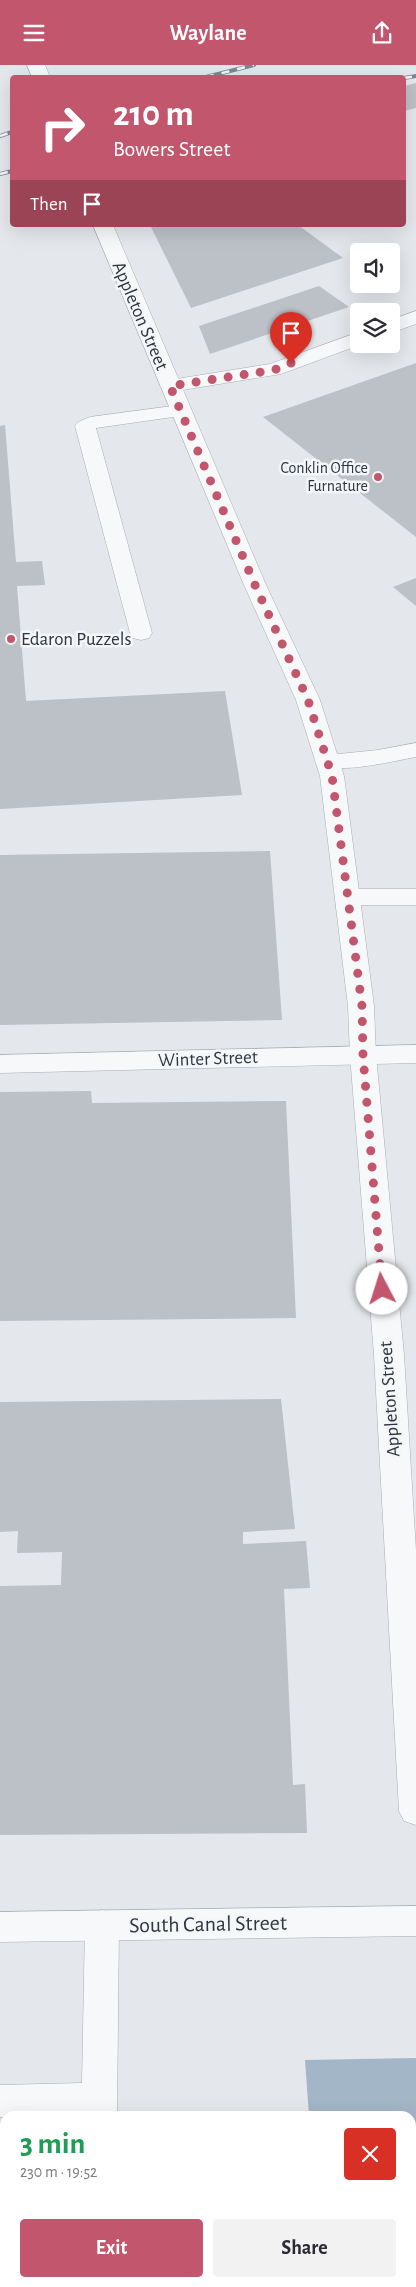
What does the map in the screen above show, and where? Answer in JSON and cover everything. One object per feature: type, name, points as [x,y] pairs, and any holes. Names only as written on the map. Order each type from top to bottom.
[{"type":"street","name":"Appleton Street","points":[[104,227],[255,585],[308,700],[332,776],[362,1006],[363,1055],[389,1355],[416,1811]]},
{"type":"street","points":[[400,323],[416,317]]},
{"type":"street","points":[[170,386],[274,370],[350,342]]},
{"type":"street","points":[[140,633],[85,426],[90,423],[180,411]]},
{"type":"street","points":[[327,761],[378,757],[416,750]]},
{"type":"street","points":[[348,897],[416,897]]},
{"type":"street","name":"Winter Street","points":[[0,1064],[416,1054]]},
{"type":"street","name":"South Canal Street","points":[[0,1927],[416,1921]]},
{"type":"street","points":[[0,2101],[99,2108],[102,1925]]},
{"type":"water","points":[[416,2058],[416,2111],[309,2111],[305,2060]]},
{"type":"building","points":[[416,83],[416,108],[406,110],[406,86]]},
{"type":"building","points":[[151,227],[301,227],[343,258],[191,308]]},
{"type":"building","points":[[319,286],[349,307],[210,354],[199,326]]},
{"type":"building","name":"Conklin Office Furnature","points":[[416,363],[416,537],[263,417]]},
{"type":"building","name":"Edaron Puzzels","points":[[5,425],[16,562],[42,561],[45,585],[17,586],[26,701],[225,691],[242,795],[0,809],[0,426]]},
{"type":"building","points":[[416,578],[416,606],[393,587]]},
{"type":"building","points":[[270,851],[282,1020],[0,1025],[0,855]]},
{"type":"building","points":[[91,1091],[92,1103],[286,1101],[296,1318],[0,1321],[0,1092]]},
{"type":"building","points":[[281,1399],[295,1529],[243,1532],[243,1544],[306,1541],[310,1588],[284,1589],[293,1785],[305,1784],[307,1833],[0,1835],[0,1586],[61,1585],[62,1552],[17,1553],[18,1531],[0,1532],[0,1402]]},
{"type":"railway","points":[[214,75],[254,65]]},
{"type":"railway","points":[[406,78],[416,76]]},
{"type":"railway","points":[[0,136],[10,133]]},
{"type":"railway","points":[[0,174],[10,172]]},
{"type":"place","name":"Conklin Office Furnature","points":[[378,477]]},
{"type":"place","name":"Edaron Puzzels","points":[[11,639]]},
{"type":"route","points":[[291,363],[274,370],[170,386],[255,585],[308,700],[332,776],[362,1006],[363,1055],[382,1289]]}]
